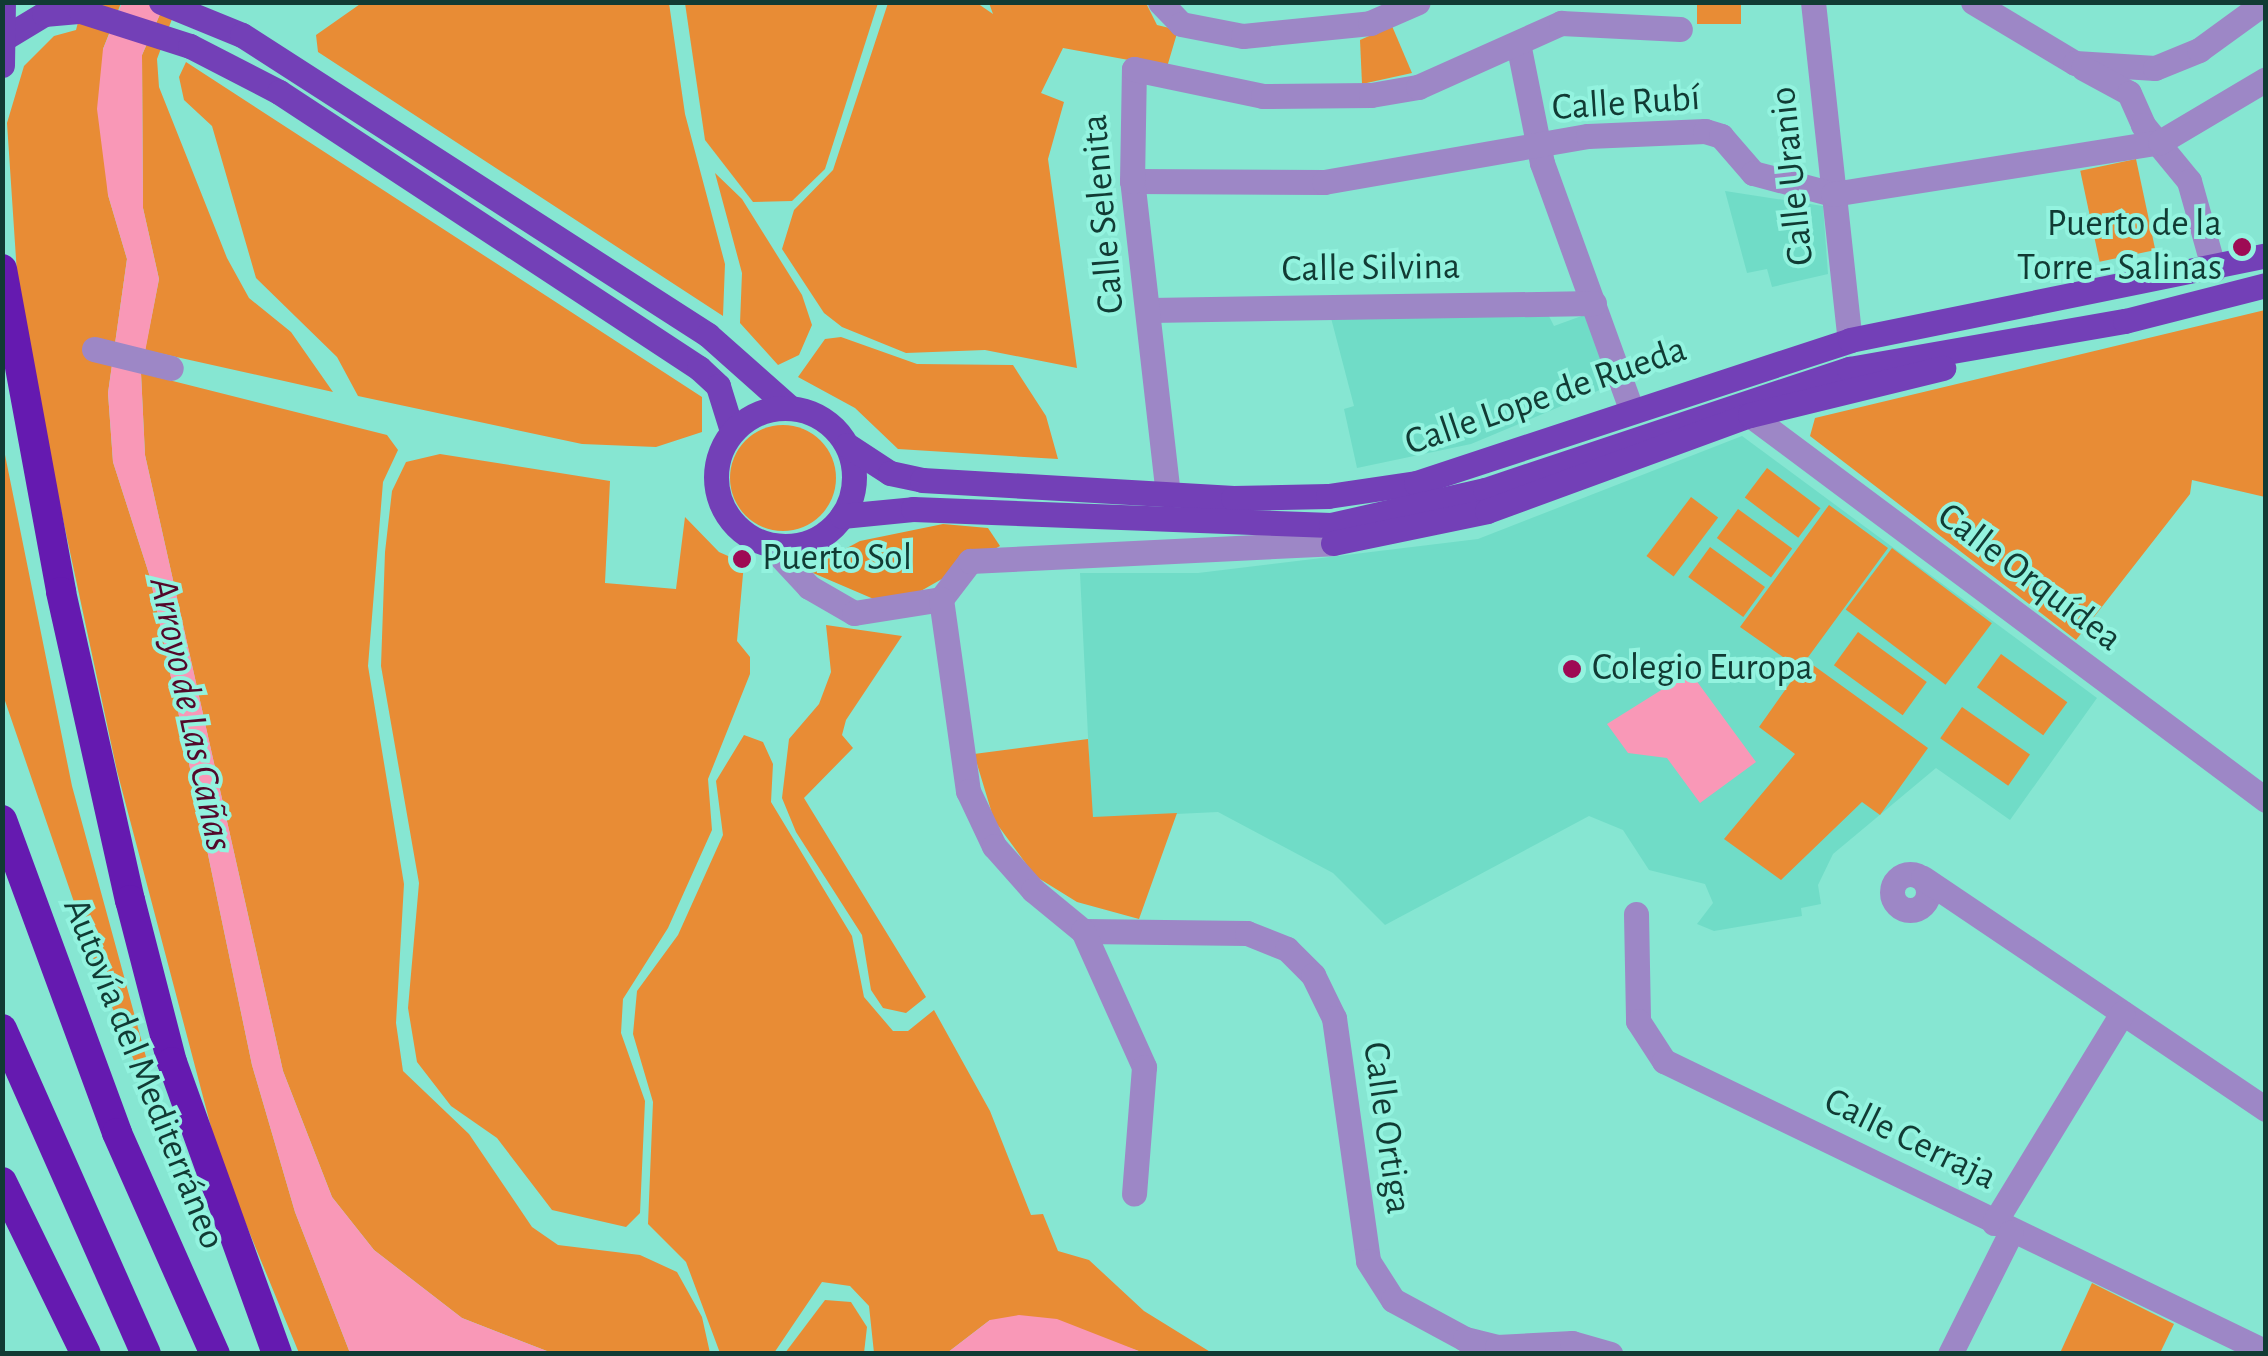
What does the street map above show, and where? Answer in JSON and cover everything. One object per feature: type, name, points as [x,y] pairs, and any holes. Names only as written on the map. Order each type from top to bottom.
[{"type":"highway","points":[[2,268],[60,592],[130,900],[172,1062],[277,1354]]},
{"type":"highway","name":"Autovía del Mediterráneo","points":[[2,820],[116,1133],[215,1354]]},
{"type":"highway","points":[[2,1029],[146,1354]]},
{"type":"highway","points":[[2,1182],[86,1354]]},
{"type":"main road","points":[[2,2],[6,37],[2,65]]},
{"type":"main road","points":[[161,2],[200,14],[708,335],[789,407],[823,419],[846,446],[854,482],[842,516],[810,542],[770,545],[730,521],[718,497],[715,470],[732,431],[758,412],[789,407]]},
{"type":"main road","points":[[6,37],[44,14],[81,11],[190,46],[278,92],[700,368],[718,386],[732,431]]},
{"type":"main road","name":"Calle Lope de Rueda","points":[[846,446],[890,473],[922,480],[1168,495],[1328,496],[1416,483],[1682,390],[1850,340],[2214,270],[2266,256]]},
{"type":"main road","name":"Calle Lope de Rueda","points":[[842,516],[913,509],[1331,525],[1485,490],[1849,369],[2031,337],[2266,285]]},
{"type":"main road","points":[[1682,390],[1738,409]]},
{"type":"main road","name":"Calle Lope de Rueda","points":[[1333,542],[1487,511],[1738,409]]},
{"type":"street","points":[[1160,2],[1181,24],[1243,36],[1370,23],[1418,2]]},
{"type":"street","name":"Calle Uranio","points":[[1813,2],[1850,340]]},
{"type":"street","points":[[1973,2],[2129,94],[2189,181],[2214,270]]},
{"type":"street","points":[[2075,63],[2155,68],[2198,50],[2266,2]]},
{"type":"street","name":"Calle Selenita","points":[[1168,495],[1150,310],[1132,180],[1134,69],[1263,96],[1371,96],[1418,87],[1518,43],[1558,13],[1680,30]]},
{"type":"street","points":[[1518,43],[1541,147],[1632,409]]},
{"type":"street","name":"Calle Rubí","points":[[1132,180],[1324,182],[1541,147],[1705,131],[1721,136],[1752,173],[1834,194],[2160,142],[2266,79]]},
{"type":"street","name":"Calle Silvina","points":[[1150,310],[1594,303]]},
{"type":"street","points":[[94,349],[171,368]]},
{"type":"street","name":"Calle Orquídea","points":[[1738,409],[2266,800]]},
{"type":"street","name":"Calle Lope de Rueda","points":[[941,599],[970,561],[1333,542]]},
{"type":"street","points":[[770,545],[810,587],[854,614],[941,599],[968,790],[994,846],[1083,931],[1144,1068],[1134,1194]]},
{"type":"street","points":[[1923,878],[2266,1109]]},
{"type":"street","name":"Calle Cerraja","points":[[1636,914],[1638,1021],[1649,1049],[2003,1228],[2266,1352]]},
{"type":"street","name":"Calle Ortiga","points":[[1083,931],[1247,934],[1287,949],[1313,975],[1334,1018],[1363,1240],[1378,1282],[1413,1318],[1465,1339],[1497,1347],[1572,1343],[1610,1354]]},
{"type":"street","points":[[1950,1354],[2003,1228],[2122,1013]]},
{"type":"shaded area","points":[[363,2],[669,3],[685,114],[725,264],[723,316],[318,52],[316,35]]},
{"type":"shaded area","points":[[83,3],[121,3],[103,49],[108,195],[127,259],[108,393],[113,462],[150,577],[252,1065],[295,1212],[350,1353],[299,1353],[220,1161],[117,771],[20,319],[7,123],[24,66],[54,36],[76,30]]},
{"type":"shaded area","points":[[165,3],[178,3],[157,59],[159,87],[227,258],[249,298],[291,332],[333,392],[145,350],[159,279],[143,208],[142,55]]},
{"type":"shaded area","points":[[685,3],[878,3],[825,169],[792,201],[753,202],[705,140]]},
{"type":"shaded area","points":[[888,3],[977,3],[993,14],[989,3],[1146,3],[1157,25],[1178,30],[1167,67],[1063,48],[1041,93],[1064,102],[1048,159],[1077,368],[985,350],[906,353],[842,327],[824,313],[782,249],[794,210],[833,170]]},
{"type":"shaded area","points":[[1697,3],[1741,3],[1741,24],[1697,24]]},
{"type":"shaded area","points":[[1392,26],[1412,73],[1362,84],[1360,40]]},
{"type":"shaded area","points":[[186,62],[702,397],[702,432],[656,447],[582,444],[358,396],[337,357],[256,278],[212,126],[184,100],[179,77]]},
{"type":"shaded area","points":[[2136,159],[2155,250],[2100,262],[2080,171]]},
{"type":"shaded area","points":[[715,173],[742,199],[802,295],[812,325],[799,355],[778,365],[740,323],[742,273]]},
{"type":"shaded area","points":[[1725,191],[1823,206],[1828,274],[1772,287],[1767,269],[1747,273]]},
{"type":"shaded area","points":[[2265,310],[2265,497],[2192,480],[2190,494],[2076,640],[1810,436],[1815,418]]},
{"type":"shaded area","points":[[1587,314],[1614,384],[1471,444],[1357,468],[1344,409],[1354,406],[1331,318],[1549,316],[1554,326]]},
{"type":"shaded area","points":[[841,337],[917,364],[1013,365],[1046,416],[1058,459],[898,449],[855,408],[798,377],[825,339]]},
{"type":"shaded area","points":[[141,373],[387,435],[398,450],[383,482],[368,666],[404,884],[396,1023],[403,1071],[469,1134],[532,1227],[558,1245],[640,1255],[677,1272],[702,1317],[710,1353],[552,1353],[462,1318],[374,1250],[332,1197],[283,1071],[145,455]]},
{"type":"shaded area","points":[[783,425],[803,429],[820,441],[832,458],[836,478],[832,498],[820,515],[803,527],[783,531],[763,527],[746,515],[734,498],[730,478],[734,458],[746,441],[763,429]]},
{"type":"shaded area","name":"Colegio Europa","points":[[1742,436],[2097,698],[2010,820],[1936,768],[1833,854],[1818,885],[1821,904],[1801,908],[1802,916],[1714,931],[1697,924],[1713,903],[1705,884],[1649,870],[1623,830],[1589,816],[1385,925],[1333,873],[1218,812],[1092,818],[1080,573],[1198,573],[1478,539]]},
{"type":"shaded area","points":[[2,440],[72,786],[152,1079],[139,1073],[99,975],[3,695]]},
{"type":"shaded area","points":[[440,454],[610,481],[605,583],[676,589],[685,517],[719,552],[744,563],[737,641],[750,657],[750,674],[708,779],[712,830],[668,928],[623,999],[621,1033],[645,1101],[640,1213],[626,1227],[552,1210],[497,1138],[451,1106],[417,1062],[408,1008],[419,883],[381,666],[385,552],[392,491],[406,462]]},
{"type":"shaded area","points":[[1767,468],[1821,508],[1798,538],[1745,498]]},
{"type":"shaded area","points":[[1691,497],[1718,517],[1674,577],[1646,556]]},
{"type":"shaded area","points":[[1829,505],[1888,548],[1806,660],[1928,748],[1880,815],[1862,802],[1781,880],[1724,839],[1795,754],[1759,727],[1800,669],[1740,627]]},
{"type":"shaded area","points":[[1738,509],[1792,548],[1771,578],[1717,538]]},
{"type":"shaded area","points":[[943,524],[988,528],[1000,546],[919,592],[876,600],[806,570],[860,541]]},
{"type":"shaded area","points":[[1710,547],[1765,587],[1743,617],[1688,577]]},
{"type":"shaded area","points":[[1892,548],[1992,623],[1945,685],[1846,609]]},
{"type":"shaded area","points":[[826,625],[902,636],[846,720],[842,735],[853,748],[804,798],[926,997],[906,1013],[883,1008],[871,990],[862,935],[796,832],[782,798],[789,739],[819,704],[831,672]]},
{"type":"shaded area","points":[[1858,632],[1927,682],[1903,715],[1834,665]]},
{"type":"shaded area","points":[[2001,654],[2067,702],[2043,735],[1977,687]]},
{"type":"shaded area","points":[[1962,707],[2030,755],[2008,786],[1940,738]]},
{"type":"shaded area","points":[[744,735],[763,742],[773,764],[771,802],[852,936],[864,997],[893,1031],[908,1031],[934,1010],[990,1111],[1031,1215],[1043,1214],[1058,1251],[1089,1260],[1144,1311],[1212,1353],[1144,1353],[1085,1332],[990,1320],[947,1353],[874,1353],[869,1306],[850,1286],[822,1282],[774,1353],[720,1353],[686,1262],[648,1224],[653,1102],[633,1034],[637,991],[678,935],[723,835],[716,781]]},
{"type":"shaded area","points":[[1088,739],[1093,817],[1177,813],[1139,919],[1077,902],[1035,876],[994,820],[974,754]]},
{"type":"shaded area","points":[[2092,1283],[2174,1324],[2160,1353],[2060,1353]]},
{"type":"shaded area","points":[[825,1300],[851,1302],[867,1327],[864,1353],[785,1353]]},
{"type":"water","name":"Arroyo de Las Cañas","points":[[122,3],[165,3],[142,55],[143,208],[159,279],[141,373],[145,455],[283,1071],[332,1197],[374,1250],[462,1318],[552,1353],[350,1353],[295,1212],[252,1065],[150,577],[113,462],[108,393],[127,259],[108,195],[97,109],[103,49]]},
{"type":"water","points":[[1690,672],[1756,762],[1700,803],[1667,758],[1628,753],[1607,724]]},
{"type":"water","points":[[1019,1315],[1057,1319],[1144,1353],[947,1353],[990,1320]]},
{"type":"place","name":"Puerto de la Torre - Salinas","points":[[2242,247]]},
{"type":"place","name":"Puerto Sol","points":[[742,559]]},
{"type":"place","name":"Colegio Europa","points":[[1572,669]]}]
